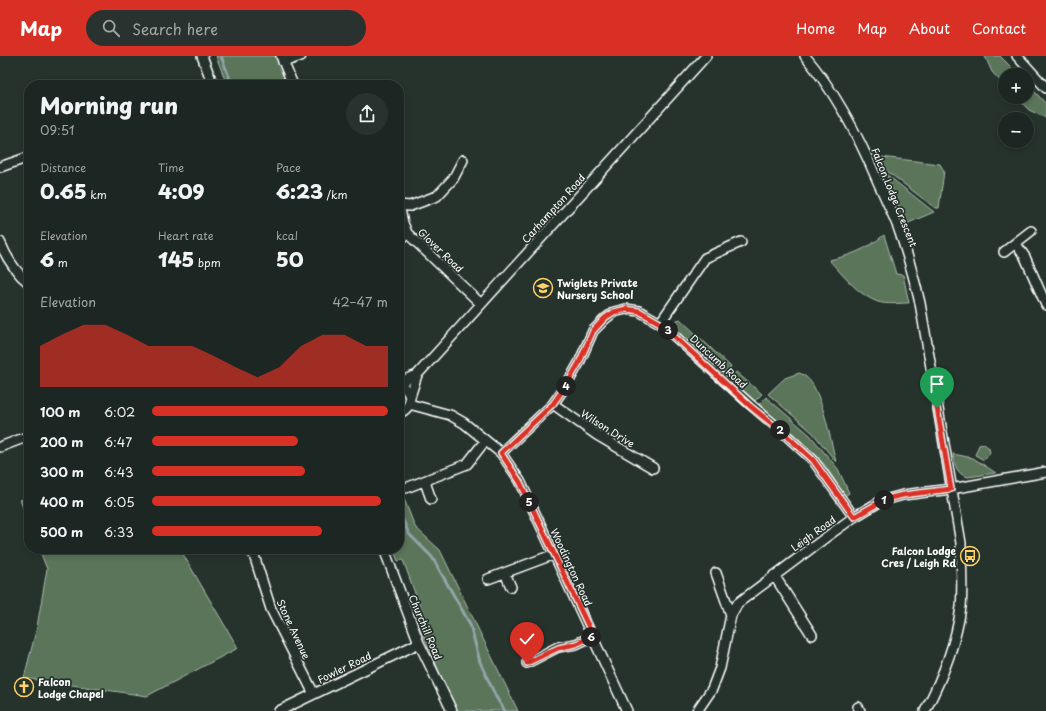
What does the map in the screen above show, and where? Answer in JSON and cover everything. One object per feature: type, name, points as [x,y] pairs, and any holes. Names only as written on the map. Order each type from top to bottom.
[{"type":"street","points":[[202,56],[211,80]]},
{"type":"street","points":[[291,80],[282,59],[301,56]]},
{"type":"street","name":"Carhampton Road","points":[[404,381],[417,375],[706,56]]},
{"type":"street","name":"Falcon Lodge Crescent","points":[[805,56],[820,74],[851,123],[866,155],[898,228],[912,271],[920,303],[960,543],[961,606],[956,634],[947,664],[925,711]]},
{"type":"street","points":[[1016,56],[1046,88]]},
{"type":"street","points":[[0,167],[24,159]]},
{"type":"street","points":[[404,205],[410,206],[437,196],[452,179],[463,160]]},
{"type":"street","name":"Glover Road","points":[[404,226],[407,233],[481,304]]},
{"type":"street","points":[[1004,252],[1031,231]]},
{"type":"street","points":[[0,242],[10,264],[24,279]]},
{"type":"street","points":[[660,323],[705,258],[741,242]]},
{"type":"street","points":[[1016,244],[1025,257],[1046,305]]},
{"type":"street","name":"Duncumb Road","points":[[501,453],[553,404],[579,363],[593,331],[605,318],[614,312],[626,309],[639,311],[660,323],[750,406],[785,434],[813,460],[854,517]]},
{"type":"street","name":"Carhampton Road","points":[[410,401],[417,375]]},
{"type":"street","points":[[404,387],[407,390],[410,401],[407,408],[404,410]]},
{"type":"street","points":[[406,488],[425,482],[467,464],[486,440],[464,423],[450,415],[410,401]]},
{"type":"street","name":"Wilson Drive","points":[[553,404],[597,435],[653,468]]},
{"type":"street","points":[[0,447],[24,438]]},
{"type":"street","name":"Woodington Road","points":[[486,440],[501,453],[520,482],[627,711]]},
{"type":"street","name":"Leigh Road","points":[[697,711],[712,689],[720,668],[731,615],[738,603],[854,517],[886,499],[903,495],[951,489],[1046,472]]},
{"type":"street","points":[[425,482],[431,499]]},
{"type":"street","name":"Stone Avenue","points":[[254,554],[271,609],[314,694]]},
{"type":"street","name":"Churchill Road","points":[[386,554],[419,643],[452,711]]},
{"type":"street","points":[[488,579],[554,554]]},
{"type":"street","points":[[505,573],[511,587]]},
{"type":"street","points":[[716,573],[731,615]]},
{"type":"street","points":[[774,575],[812,635]]},
{"type":"street","points":[[527,663],[558,648],[576,644],[593,636]]},
{"type":"street","name":"Fowler Road","points":[[279,711],[419,643]]},
{"type":"green space","points":[[216,56],[276,56],[285,80],[225,80]]},
{"type":"green space","points":[[985,56],[1000,56],[1012,68],[998,68],[998,78],[992,72]]},
{"type":"green space","points":[[1034,91],[1046,104],[1046,118],[1029,110],[1023,104],[1034,104]]},
{"type":"green space","points":[[881,157],[940,164],[944,171],[939,208],[935,208],[883,168],[879,159]]},
{"type":"green space","points":[[886,174],[934,212],[906,224]]},
{"type":"green space","points":[[884,235],[896,274],[903,275],[909,303],[894,304],[878,302],[871,299],[857,290],[829,260],[858,251]]},
{"type":"green space","points":[[680,319],[731,367],[724,374],[671,326],[673,322]]},
{"type":"green space","points":[[736,372],[762,394],[754,402],[729,379]]},
{"type":"green space","points":[[799,373],[805,376],[813,385],[821,403],[836,462],[813,433],[768,394],[785,378]]},
{"type":"green space","points":[[766,397],[810,435],[838,469],[849,493],[845,496],[825,465],[759,404]]},
{"type":"green space","points":[[984,444],[989,448],[990,454],[984,460],[975,455],[979,445]]},
{"type":"green space","points":[[953,454],[973,458],[996,473],[968,477],[964,476],[961,474],[954,462]]},
{"type":"green space","points":[[24,499],[24,510],[20,500]]},
{"type":"green space","points":[[404,499],[415,527],[440,550],[518,711],[457,711],[414,613],[421,610],[403,560],[398,561],[395,554],[404,554]]},
{"type":"green space","points":[[41,554],[183,554],[238,648],[147,696],[24,678],[37,627],[47,569]]},
{"type":"waterway","points":[[221,56],[230,80]]},
{"type":"waterway","points":[[404,522],[409,534],[432,557],[470,624],[480,662],[496,697],[505,711]]},
{"type":"place","name":"Twiglets Private Nursery School","points":[[543,288]]},
{"type":"place","name":"Falcon Lodge Cres / Leigh Rd","points":[[970,556]]},
{"type":"place","name":"Falcon Lodge Chapel","points":[[24,687]]},
{"type":"route","points":[[527,663],[558,648],[576,644],[593,636],[520,482],[501,453],[553,404],[579,363],[593,331],[605,318],[614,312],[626,309],[639,311],[660,323],[750,406],[785,434],[813,460],[854,517],[886,499],[903,495],[951,489],[937,408]]}]
